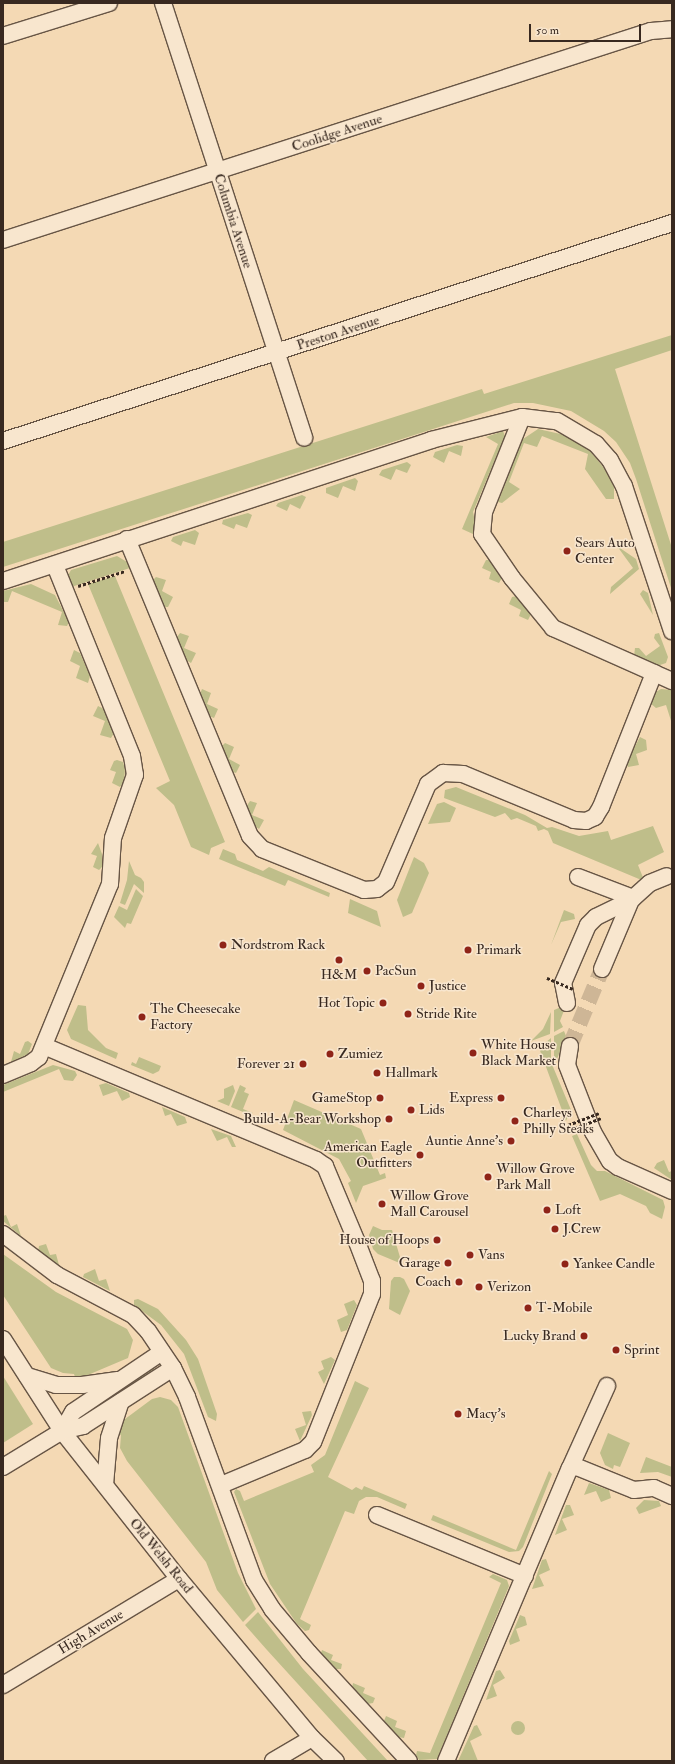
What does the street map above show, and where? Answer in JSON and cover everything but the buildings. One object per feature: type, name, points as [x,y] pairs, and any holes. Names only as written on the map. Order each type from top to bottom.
[{"type":"street","points":[[3,36],[108,3]]},
{"type":"street","name":"Columbia Avenue","points":[[163,3],[304,438]]},
{"type":"street","name":"Coolidge Avenue","points":[[3,240],[651,31],[672,29]]},
{"type":"street","name":"Preston Avenue","points":[[3,441],[277,354],[672,223]]},
{"type":"street","points":[[522,416],[484,512],[482,534],[512,578],[552,628],[672,681]]},
{"type":"street","points":[[3,581],[431,440],[522,416],[557,421],[596,444],[610,460],[624,486],[672,631]]},
{"type":"street","points":[[127,539],[250,836],[262,849],[364,890],[377,889],[386,882],[428,784],[443,773],[463,774],[574,820],[586,821],[595,817],[601,808],[654,673]]},
{"type":"street","points":[[3,1075],[31,1063],[39,1057],[44,1046],[110,884],[113,838],[135,775],[132,756],[55,565]]},
{"type":"street","points":[[570,996],[563,983],[588,925],[596,917],[632,899],[650,883],[667,876]]},
{"type":"street","points":[[578,877],[632,899]]},
{"type":"street","points":[[602,969],[632,899]]},
{"type":"street","points":[[44,1046],[316,1160],[325,1166],[357,1242],[372,1281],[372,1294],[313,1442],[305,1450],[221,1485]]},
{"type":"street","points":[[570,1046],[567,1066],[587,1118],[606,1155],[618,1167],[672,1191]]},
{"type":"street","points":[[3,1234],[57,1275],[133,1315],[148,1331],[173,1368],[200,1427],[254,1580],[272,1609],[341,1691],[409,1761]]},
{"type":"street","name":"Old Welsh Road","points":[[3,1339],[62,1431],[179,1579],[312,1738],[336,1761]]},
{"type":"street","points":[[62,1431],[73,1412],[162,1352]]},
{"type":"street","points":[[3,1467],[62,1431],[83,1426],[173,1368]]},
{"type":"street","points":[[27,1376],[56,1385],[82,1385],[121,1379]]},
{"type":"street","points":[[446,1761],[570,1468],[607,1386]]},
{"type":"street","points":[[105,1485],[109,1438],[121,1402]]},
{"type":"street","points":[[570,1468],[578,1467],[634,1490],[654,1488],[672,1496]]},
{"type":"street","points":[[377,1515],[525,1576]]},
{"type":"street","name":"High Avenue","points":[[3,1684],[179,1579]]},
{"type":"street","points":[[273,1761],[312,1738]]},
{"type":"path","points":[[75,587],[130,570]]},
{"type":"path","points":[[547,978],[570,996]]},
{"type":"path","points":[[568,1125],[599,1114]]},
{"type":"path","points":[[570,1130],[601,1118]]},
{"type":"shaded area","points":[[672,335],[672,350],[615,369],[672,548],[672,591],[630,463],[616,442],[604,431],[571,411],[533,403],[514,403],[3,567],[3,542],[482,389],[484,394]]},
{"type":"shaded area","points":[[538,429],[565,435],[590,451],[604,468],[614,487],[614,499],[606,499],[585,469],[588,454],[542,436],[537,447],[524,443],[509,482],[520,489],[502,503],[498,502],[523,439]]},
{"type":"shaded area","points":[[503,431],[505,436],[473,512],[476,527],[473,534],[462,529],[498,444],[486,437]]},
{"type":"shaded area","points":[[457,445],[463,446],[461,456],[449,451],[444,463],[433,457],[435,452]]},
{"type":"shaded area","points":[[407,462],[411,465],[407,473],[396,469],[391,480],[379,475],[382,470]]},
{"type":"shaded area","points":[[355,478],[358,481],[355,491],[343,486],[338,498],[326,493],[326,488]]},
{"type":"shaded area","points":[[302,495],[306,497],[300,509],[290,504],[287,511],[276,506],[278,503]]},
{"type":"shaded area","points":[[248,513],[252,515],[247,528],[236,524],[234,529],[222,524],[223,520]]},
{"type":"shaded area","points":[[195,530],[199,533],[195,545],[183,541],[181,546],[171,541],[173,537]]},
{"type":"shaded area","points":[[617,546],[636,559],[639,569],[610,594],[611,587],[633,568]]},
{"type":"shaded area","points":[[117,556],[127,562],[130,568],[68,588],[67,577],[71,570]]},
{"type":"shaded area","points":[[486,560],[489,560],[502,578],[499,583],[489,579],[491,572],[482,568]]},
{"type":"shaded area","points":[[115,576],[225,842],[211,848],[209,855],[191,847],[174,805],[156,788],[170,781],[88,584]]},
{"type":"shaded area","points":[[156,577],[166,580],[162,591],[173,597],[168,607],[164,607],[153,580]]},
{"type":"shaded area","points":[[31,584],[55,595],[69,622],[67,626],[58,625],[62,612],[12,591],[8,602],[3,602],[3,591]]},
{"type":"shaded area","points":[[643,590],[648,593],[653,615],[640,594]]},
{"type":"shaded area","points":[[517,596],[531,614],[528,620],[519,616],[521,610],[509,604],[512,597]]},
{"type":"shaded area","points":[[180,633],[189,636],[184,648],[196,653],[191,663],[186,660],[177,637]]},
{"type":"shaded area","points":[[659,633],[668,657],[666,663],[657,666],[634,656],[635,648],[639,648],[646,656],[660,646],[654,638],[655,634]]},
{"type":"shaded area","points":[[74,650],[80,653],[90,676],[88,683],[76,678],[80,666],[70,661]]},
{"type":"shaded area","points":[[202,689],[211,693],[207,704],[218,709],[214,718],[209,716],[200,694]]},
{"type":"shaded area","points":[[661,689],[672,690],[672,724],[666,705],[656,708],[650,703],[654,693]]},
{"type":"shaded area","points":[[98,706],[104,709],[114,733],[111,738],[100,735],[105,721],[93,716]]},
{"type":"shaded area","points":[[640,737],[646,740],[647,750],[636,754],[639,765],[628,767],[626,763]]},
{"type":"shaded area","points":[[225,743],[234,747],[229,759],[240,765],[236,773],[230,771],[221,747]]},
{"type":"shaded area","points":[[117,760],[123,762],[125,769],[124,782],[120,787],[112,783],[116,772],[110,770],[114,761]]},
{"type":"shaded area","points":[[456,787],[525,815],[547,828],[552,827],[579,836],[608,831],[611,840],[653,826],[664,852],[638,865],[644,880],[639,879],[553,843],[548,831],[544,829],[538,831],[536,826],[517,818],[511,820],[505,813],[495,817],[444,798],[445,790]]},
{"type":"shaded area","points":[[250,801],[257,803],[252,815],[264,820],[259,829],[255,826],[246,807]]},
{"type":"shaded area","points":[[444,802],[456,808],[450,822],[428,824],[437,804]]},
{"type":"shaded area","points":[[98,843],[102,854],[102,867],[99,870],[93,867],[97,856],[91,854]]},
{"type":"shaded area","points":[[223,849],[235,854],[237,860],[263,871],[269,867],[330,893],[329,897],[288,880],[285,886],[219,859]]},
{"type":"shaded area","points":[[414,857],[424,863],[429,873],[412,913],[403,917],[397,900]]},
{"type":"shaded area","points":[[129,861],[135,875],[141,878],[144,882],[144,893],[134,884],[125,905],[120,903],[127,880]]},
{"type":"shaded area","points":[[136,889],[143,896],[131,924],[127,923],[125,928],[114,917],[119,906],[127,910]]},
{"type":"shaded area","points":[[350,899],[377,911],[381,927],[348,913]]},
{"type":"shaded area","points":[[564,910],[574,914],[575,919],[561,922],[551,945]]},
{"type":"shaded area","points":[[78,1005],[86,1006],[88,1030],[106,1048],[118,1053],[116,1059],[71,1039],[67,1030]]},
{"type":"shaded area","points":[[566,1005],[560,1021],[563,1027],[554,1032],[554,1010]]},
{"type":"shaded area","points":[[551,1012],[550,1034],[531,1041],[543,1029]]},
{"type":"shaded area","points":[[564,1031],[566,1036],[557,1059],[554,1059],[554,1036]]},
{"type":"shaded area","points":[[551,1038],[551,1062],[571,1110],[566,1121],[539,1048]]},
{"type":"shaded area","points":[[28,1041],[32,1044],[28,1054],[11,1062],[14,1051],[20,1054],[25,1042]]},
{"type":"shaded area","points":[[139,1057],[161,1066],[159,1071],[153,1074],[131,1065],[132,1062],[136,1064]]},
{"type":"shaded area","points":[[53,1065],[75,1071],[77,1075],[73,1081],[64,1080],[59,1069],[3,1092],[3,1085]]},
{"type":"shaded area","points":[[106,1083],[129,1093],[130,1097],[122,1101],[117,1091],[103,1096],[99,1085]]},
{"type":"shaded area","points":[[233,1085],[235,1091],[229,1106],[217,1101],[224,1098],[224,1089]]},
{"type":"shaded area","points":[[240,1085],[246,1088],[244,1092],[249,1094],[243,1109],[253,1113],[248,1114],[231,1107]]},
{"type":"shaded area","points":[[294,1100],[361,1129],[380,1175],[385,1173],[386,1178],[363,1186],[356,1203],[348,1183],[351,1181],[339,1159],[283,1130]]},
{"type":"shaded area","points":[[162,1107],[185,1117],[187,1123],[177,1126],[171,1114],[165,1116]]},
{"type":"shaded area","points":[[211,1129],[231,1136],[236,1147],[232,1147],[227,1137],[217,1141]]},
{"type":"shaded area","points":[[577,1134],[591,1165],[597,1171],[605,1171],[663,1200],[665,1207],[662,1219],[650,1213],[646,1206],[620,1194],[600,1201],[572,1136]]},
{"type":"shaded area","points":[[664,1160],[669,1172],[672,1171],[672,1180],[654,1168],[657,1163]]},
{"type":"shaded area","points":[[6,1215],[11,1227],[17,1224],[21,1236],[3,1221],[3,1216]]},
{"type":"shaded area","points":[[373,1226],[382,1230],[392,1230],[402,1264],[378,1254],[373,1249],[369,1235]]},
{"type":"shaded area","points":[[46,1244],[50,1255],[56,1254],[59,1265],[38,1252],[39,1246]]},
{"type":"shaded area","points":[[3,1254],[56,1292],[127,1329],[133,1340],[128,1358],[76,1380],[74,1374],[63,1373],[51,1368],[3,1295]]},
{"type":"shaded area","points":[[95,1269],[99,1281],[106,1279],[110,1291],[83,1277],[84,1274]]},
{"type":"shaded area","points":[[394,1277],[404,1279],[410,1291],[400,1315],[389,1309],[391,1281]]},
{"type":"shaded area","points":[[138,1299],[158,1309],[186,1340],[198,1359],[217,1414],[216,1421],[208,1417],[184,1354],[161,1325],[134,1305],[134,1300]]},
{"type":"shaded area","points":[[354,1300],[357,1305],[347,1330],[341,1332],[337,1320],[348,1315],[344,1304]]},
{"type":"shaded area","points":[[331,1357],[335,1360],[324,1384],[318,1372],[324,1369],[321,1361]]},
{"type":"shaded area","points":[[154,1368],[157,1373],[112,1401],[108,1396]]},
{"type":"shaded area","points":[[3,1376],[33,1424],[3,1443]]},
{"type":"shaded area","points":[[355,1381],[369,1388],[328,1477],[352,1490],[356,1487],[362,1490],[364,1486],[407,1504],[405,1509],[377,1497],[366,1497],[359,1501],[354,1514],[345,1511],[300,1619],[311,1625],[309,1630],[305,1631],[297,1624],[270,1584],[234,1492],[236,1489],[240,1491],[244,1501],[314,1472],[311,1465],[325,1455]]},
{"type":"shaded area","points":[[160,1397],[171,1400],[178,1407],[238,1573],[256,1609],[243,1622],[217,1590],[206,1562],[127,1461],[120,1448],[121,1435],[116,1433],[121,1422],[152,1399]]},
{"type":"shaded area","points":[[311,1411],[312,1415],[300,1441],[295,1429],[306,1425],[302,1412]]},
{"type":"shaded area","points":[[608,1433],[630,1443],[620,1467],[614,1465],[613,1469],[605,1465],[600,1453]]},
{"type":"shaded area","points":[[646,1457],[672,1467],[672,1477],[658,1472],[640,1473]]},
{"type":"shaded area","points":[[549,1471],[552,1474],[523,1547],[519,1551],[509,1552],[431,1520],[433,1515],[516,1550]]},
{"type":"shaded area","points":[[589,1483],[609,1490],[611,1498],[601,1502],[596,1491],[584,1495]]},
{"type":"shaded area","points":[[644,1500],[659,1501],[661,1506],[639,1514],[636,1508]]},
{"type":"shaded area","points":[[566,1505],[570,1505],[574,1515],[562,1519],[567,1530],[555,1535]]},
{"type":"shaded area","points":[[546,1559],[550,1570],[539,1575],[544,1586],[532,1589],[542,1560]]},
{"type":"shaded area","points":[[493,1574],[507,1580],[509,1586],[437,1759],[419,1760],[416,1755],[417,1751],[430,1753],[501,1583],[489,1577]]},
{"type":"shaded area","points":[[258,1612],[303,1669],[388,1761],[368,1761],[245,1625]]},
{"type":"shaded area","points":[[520,1615],[525,1617],[527,1625],[516,1629],[520,1641],[510,1645],[509,1641]]},
{"type":"shaded area","points":[[322,1650],[333,1655],[331,1660],[342,1664],[341,1669],[335,1669],[321,1653]]},
{"type":"shaded area","points":[[500,1670],[505,1678],[493,1685],[497,1696],[486,1700],[496,1671]]},
{"type":"shaded area","points":[[353,1683],[365,1688],[363,1693],[375,1698],[373,1703],[367,1704],[352,1688]]},
{"type":"shaded area","points":[[386,1716],[397,1721],[395,1727],[406,1731],[404,1738],[398,1737],[384,1721]]},
{"type":"shaded area","points":[[515,1721],[521,1721],[525,1725],[525,1731],[521,1735],[515,1735],[511,1731],[511,1725]]},
{"type":"shaded area","points":[[477,1725],[482,1735],[470,1741],[478,1761],[458,1761],[474,1726]]},
{"type":"tunnel","points":[[570,1046],[602,969]]},
{"type":"place","name":"Sears Auto Center","points":[[567,551]]},
{"type":"place","name":"Nordstrom Rack","points":[[223,945]]},
{"type":"place","name":"Primark","points":[[468,950]]},
{"type":"place","name":"H&M","points":[[339,960]]},
{"type":"place","name":"PacSun","points":[[367,971]]},
{"type":"place","name":"Justice","points":[[421,986]]},
{"type":"place","name":"Hot Topic","points":[[383,1003]]},
{"type":"place","name":"Stride Rite","points":[[408,1014]]},
{"type":"place","name":"The Cheesecake Factory","points":[[142,1017]]},
{"type":"place","name":"White House Black Market","points":[[473,1053]]},
{"type":"place","name":"Zumiez","points":[[330,1054]]},
{"type":"place","name":"Forever 21","points":[[303,1064]]},
{"type":"place","name":"Hallmark","points":[[377,1073]]},
{"type":"place","name":"GameStop","points":[[380,1098]]},
{"type":"place","name":"Express","points":[[501,1098]]},
{"type":"place","name":"Lids","points":[[411,1110]]},
{"type":"place","name":"Build-A-Bear Workshop","points":[[389,1119]]},
{"type":"place","name":"Charleys Philly Steaks","points":[[515,1121]]},
{"type":"place","name":"Auntie Anne's","points":[[511,1141]]},
{"type":"place","name":"American Eagle Outfitters","points":[[420,1155]]},
{"type":"place","name":"Willow Grove Park Mall","points":[[488,1177]]},
{"type":"place","name":"Willow Grove Mall Carousel","points":[[382,1204]]},
{"type":"place","name":"Loft","points":[[547,1210]]},
{"type":"place","name":"J.Crew","points":[[555,1229]]},
{"type":"place","name":"House of Hoops","points":[[437,1240]]},
{"type":"place","name":"Vans","points":[[470,1255]]},
{"type":"place","name":"Garage","points":[[448,1263]]},
{"type":"place","name":"Yankee Candle","points":[[565,1264]]},
{"type":"place","name":"Coach","points":[[459,1282]]},
{"type":"place","name":"Verizon","points":[[479,1287]]},
{"type":"place","name":"T-Mobile","points":[[528,1308]]},
{"type":"place","name":"Lucky Brand","points":[[584,1336]]},
{"type":"place","name":"Sprint","points":[[616,1350]]},
{"type":"place","name":"Macy's","points":[[458,1414]]}]
